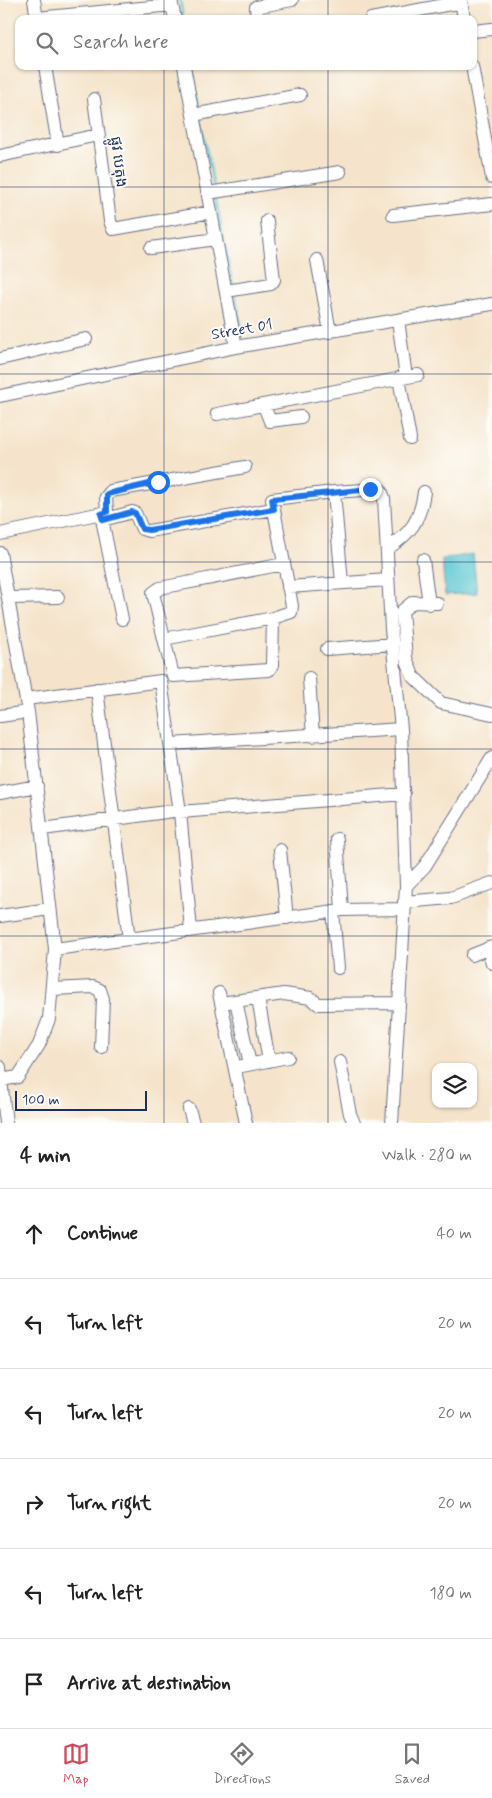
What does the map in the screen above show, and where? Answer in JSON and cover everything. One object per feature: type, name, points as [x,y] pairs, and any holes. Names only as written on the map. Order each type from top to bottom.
[{"type":"street","points":[[34,0],[36,15]]},
{"type":"street","points":[[257,15],[256,6],[292,0]]},
{"type":"street","points":[[391,15],[461,1],[463,15]]},
{"type":"street","points":[[59,15],[110,6],[172,3]]},
{"type":"street","points":[[477,31],[492,29]]},
{"type":"street","points":[[46,70],[58,145]]},
{"type":"street","points":[[185,70],[199,114],[214,192],[211,212],[216,238],[232,290],[236,348]]},
{"type":"street","points":[[473,70],[492,178]]},
{"type":"street","points":[[199,114],[300,95]]},
{"type":"street","name":"ផ្លូវ បេតុង","points":[[94,99],[113,229],[211,212]]},
{"type":"street","points":[[0,156],[98,135]]},
{"type":"street","points":[[214,192],[340,172]]},
{"type":"street","points":[[393,215],[492,204]]},
{"type":"street","points":[[232,290],[271,284],[274,280],[267,221]]},
{"type":"street","points":[[151,248],[216,238]]},
{"type":"street","points":[[317,260],[330,332]]},
{"type":"street","name":"Street 01","points":[[0,396],[236,348],[492,304]]},
{"type":"street","points":[[398,320],[408,376],[410,439]]},
{"type":"street","points":[[0,359],[86,339]]},
{"type":"street","points":[[217,414],[408,376]]},
{"type":"street","points":[[264,406],[270,421],[301,417]]},
{"type":"street","points":[[122,619],[103,515],[106,497],[111,491],[245,467]]},
{"type":"street","points":[[164,639],[273,618],[291,612],[272,499],[370,489],[381,490],[384,498],[388,580],[401,729],[406,886],[392,1123]]},
{"type":"street","points":[[334,492],[342,583]]},
{"type":"street","points":[[386,550],[400,540],[415,524],[421,510],[424,492]]},
{"type":"street","points":[[0,534],[103,515],[132,512],[135,513],[142,529],[149,530],[274,509]]},
{"type":"street","points":[[0,552],[10,598],[28,712],[38,786],[55,949],[49,1019],[39,1045],[18,1078],[1,1080]]},
{"type":"street","points":[[423,560],[433,604],[408,604],[402,611],[406,658],[413,676],[441,703],[492,714]]},
{"type":"street","points":[[273,618],[272,665],[269,670],[173,676],[153,599],[153,592],[160,588],[284,564]]},
{"type":"street","points":[[288,587],[388,580]]},
{"type":"street","points":[[10,598],[58,597]]},
{"type":"street","points":[[328,649],[393,644]]},
{"type":"street","points":[[309,678],[313,736]]},
{"type":"street","points":[[26,699],[161,681],[180,811],[191,930]]},
{"type":"street","points":[[97,689],[129,939]]},
{"type":"street","points":[[0,716],[28,712]]},
{"type":"street","points":[[171,744],[401,729]]},
{"type":"street","points":[[406,886],[425,866],[492,758]]},
{"type":"street","points":[[0,793],[38,786]]},
{"type":"street","points":[[43,830],[180,811],[404,794]]},
{"type":"street","points":[[337,839],[338,968]]},
{"type":"street","points":[[280,850],[287,918]]},
{"type":"street","points":[[55,949],[337,910],[404,906],[451,898],[492,883]]},
{"type":"street","points":[[0,916],[50,909]]},
{"type":"street","points":[[472,955],[490,948],[492,963]]},
{"type":"street","points":[[53,989],[93,987],[100,990],[103,999],[101,1047]]},
{"type":"street","points":[[246,1123],[220,998],[236,1001],[284,994],[311,998],[318,1004],[399,1003]]},
{"type":"street","points":[[258,998],[269,1061]]},
{"type":"street","points":[[236,1001],[250,1064]]},
{"type":"street","points":[[234,1068],[288,1057]]},
{"type":"street","points":[[340,1062],[350,1114],[354,1123]]},
{"type":"street","points":[[0,1067],[6,1123]]},
{"type":"street","points":[[189,1110],[193,1123]]},
{"type":"water","points":[[473,554],[477,593],[445,595],[442,559]]},
{"type":"waterway","points":[[180,0],[182,15]]},
{"type":"waterway","points":[[192,70],[199,109]]},
{"type":"waterway","points":[[200,117],[214,188]]},
{"type":"waterway","points":[[215,196],[233,286]]},
{"type":"waterway","points":[[235,294],[242,329]]},
{"type":"route","points":[[158,482],[111,491],[106,497],[107,512],[101,514],[103,520],[132,512],[135,513],[142,529],[149,530],[274,509],[272,499],[370,489]]}]
